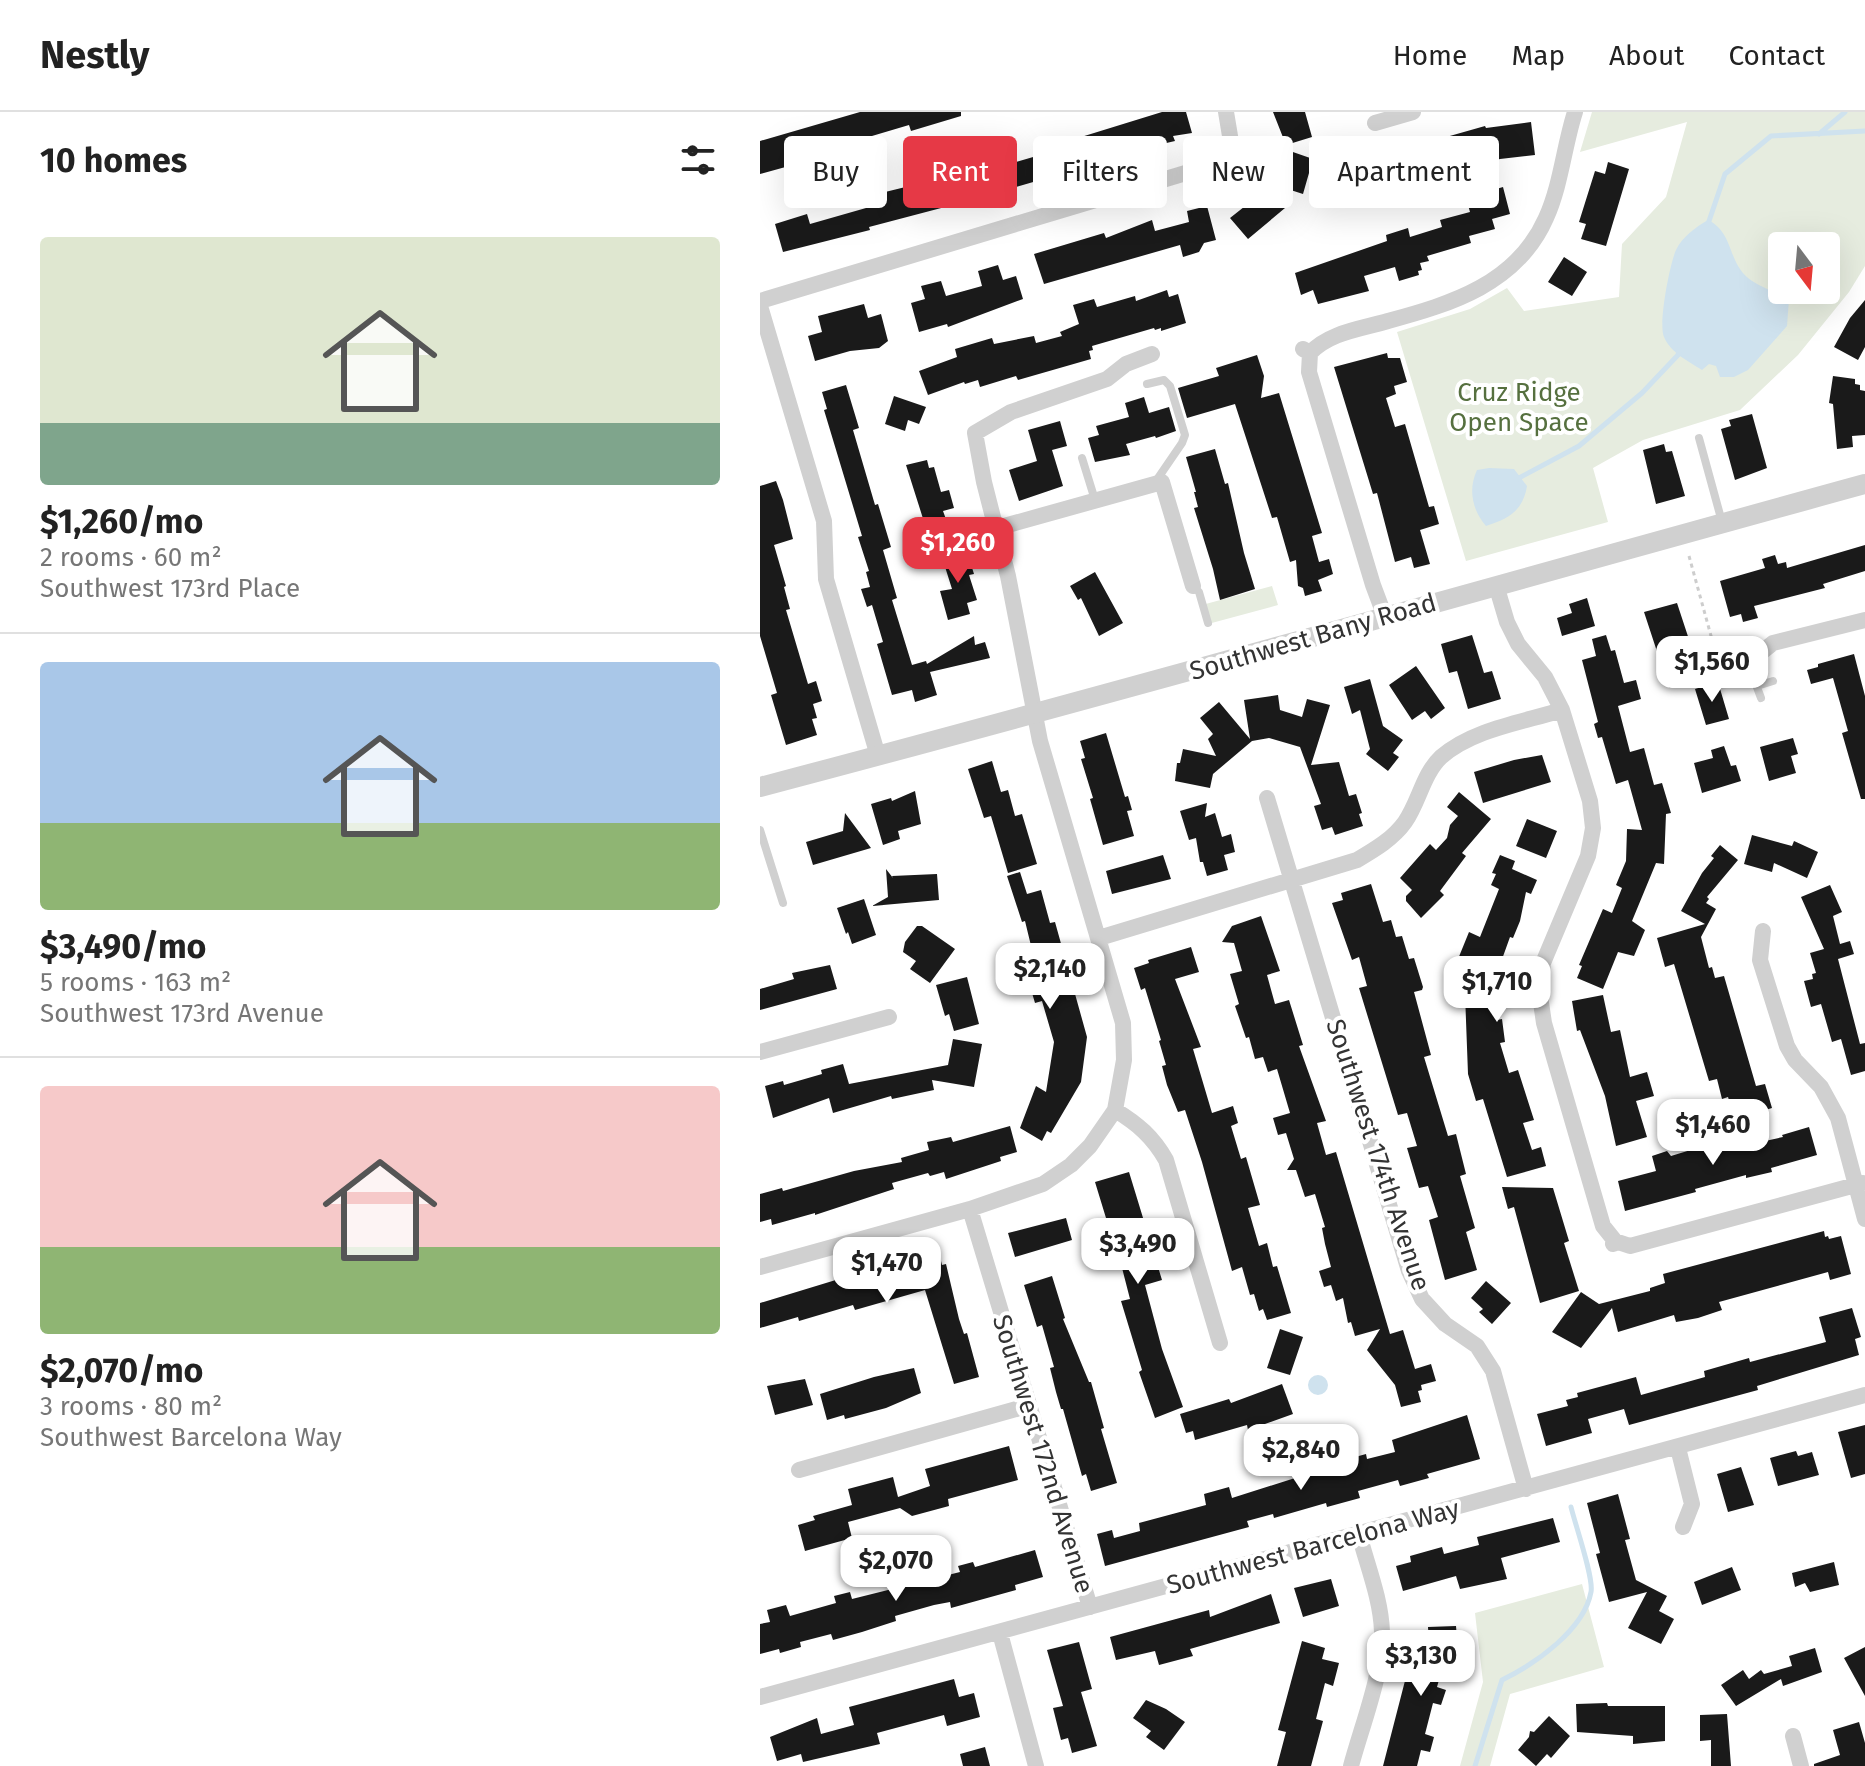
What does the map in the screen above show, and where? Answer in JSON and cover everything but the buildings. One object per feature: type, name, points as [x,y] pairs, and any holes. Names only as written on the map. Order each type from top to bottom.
[{"type":"street","points":[[878,756],[826,579],[824,521],[760,304],[1189,172],[1233,154],[1226,112]]},
{"type":"street","points":[[1375,123],[1413,112]]},
{"type":"street","points":[[1385,617],[1311,379],[1307,351],[1328,337],[1457,300],[1493,282],[1524,252],[1546,218],[1575,112]]},
{"type":"street","points":[[760,1267],[1014,1196],[1071,1165],[1090,1146],[1115,1110],[1124,1060],[1123,1023],[1040,741],[975,433],[1011,412],[1107,379],[1126,364],[1152,354]]},
{"type":"street","points":[[997,528],[1162,482],[1193,586]]},
{"type":"street","name":"Southwest Bany Road","points":[[760,787],[1865,484]]},
{"type":"street","points":[[1496,585],[1507,622],[1518,644],[1545,677],[1562,710],[1590,801],[1593,828],[1588,856],[1543,963],[1539,989],[1544,1023],[1603,1226],[1614,1243],[1630,1246],[1860,1184]]},
{"type":"street","points":[[1748,663],[1773,643],[1865,620]]},
{"type":"street","points":[[1099,938],[1357,860],[1383,845],[1405,822],[1421,786],[1440,758],[1469,738],[1562,710]]},
{"type":"street","name":"Southwest 174th Avenue","points":[[1267,798],[1409,1271],[1422,1299],[1445,1324],[1477,1346],[1493,1371],[1526,1489]]},
{"type":"street","points":[[1763,931],[1760,960],[1787,1046],[1795,1060],[1821,1087],[1838,1118],[1860,1184],[1865,1219]]},
{"type":"street","points":[[760,1052],[889,1017]]},
{"type":"street","points":[[1115,1110],[1155,1140],[1166,1160],[1220,1343]]},
{"type":"street","name":"Southwest 172nd Avenue","points":[[970,1209],[1090,1607]]},
{"type":"street","name":"Southwest Barcelona Way","points":[[760,1697],[1865,1395]]},
{"type":"street","points":[[799,1470],[1027,1406]]},
{"type":"street","points":[[1678,1448],[1692,1504],[1683,1527]]},
{"type":"street","points":[[1351,1766],[1378,1664],[1382,1632],[1379,1608],[1359,1534]]},
{"type":"street","points":[[1000,1633],[1036,1766]]},
{"type":"street","points":[[1793,1736],[1801,1766]]},
{"type":"lane","points":[[1147,384],[1164,380],[1170,386],[1185,435],[1154,484]]},
{"type":"lane","points":[[1699,438],[1722,523]]},
{"type":"lane","points":[[1082,458],[1095,500]]},
{"type":"lane","points":[[1193,586],[1199,592],[1208,623]]},
{"type":"lane","points":[[1719,664],[1748,663],[1761,698]]},
{"type":"lane","points":[[1757,686],[1773,681]]},
{"type":"lane","points":[[760,830],[783,903]]},
{"type":"path","points":[[1689,556],[1719,664]]},
{"type":"green space","name":"Cruz Ridge Open Space","points":[[1592,112],[1865,112],[1865,266],[1840,303],[1840,232],[1768,232],[1768,304],[1839,304],[1798,355],[1740,410],[1643,440],[1593,468],[1608,522],[1466,561],[1397,332],[1470,309],[1507,288],[1524,311],[1619,297],[1622,244],[1666,197],[1687,122],[1580,152]]},
{"type":"green space","points":[[1272,586],[1278,605],[1208,624],[1202,605]]},
{"type":"green space","points":[[1582,1584],[1604,1667],[1510,1694],[1490,1766],[1460,1766],[1483,1682],[1475,1613]]},
{"type":"water","points":[[1708,220],[1716,225],[1727,239],[1741,271],[1768,290],[1768,304],[1789,304],[1787,326],[1748,370],[1734,377],[1720,377],[1716,366],[1709,364],[1702,370],[1671,348],[1664,337],[1662,320],[1671,267],[1679,245]]},
{"type":"water","points":[[1514,469],[1527,486],[1522,502],[1513,513],[1486,526],[1475,506],[1472,492],[1477,470]]},
{"type":"water","points":[[1318,1375],[1325,1378],[1328,1385],[1325,1392],[1318,1395],[1311,1392],[1308,1385],[1311,1378]]},
{"type":"waterway","points":[[1819,134],[1845,112]]},
{"type":"waterway","points":[[1708,224],[1725,174],[1771,136],[1865,131]]},
{"type":"waterway","points":[[1517,479],[1579,446],[1642,393],[1678,355],[1679,350]]},
{"type":"waterway","points":[[1475,1766],[1502,1680],[1529,1665],[1556,1644],[1579,1620],[1587,1606],[1591,1592],[1590,1575],[1571,1507]]}]
